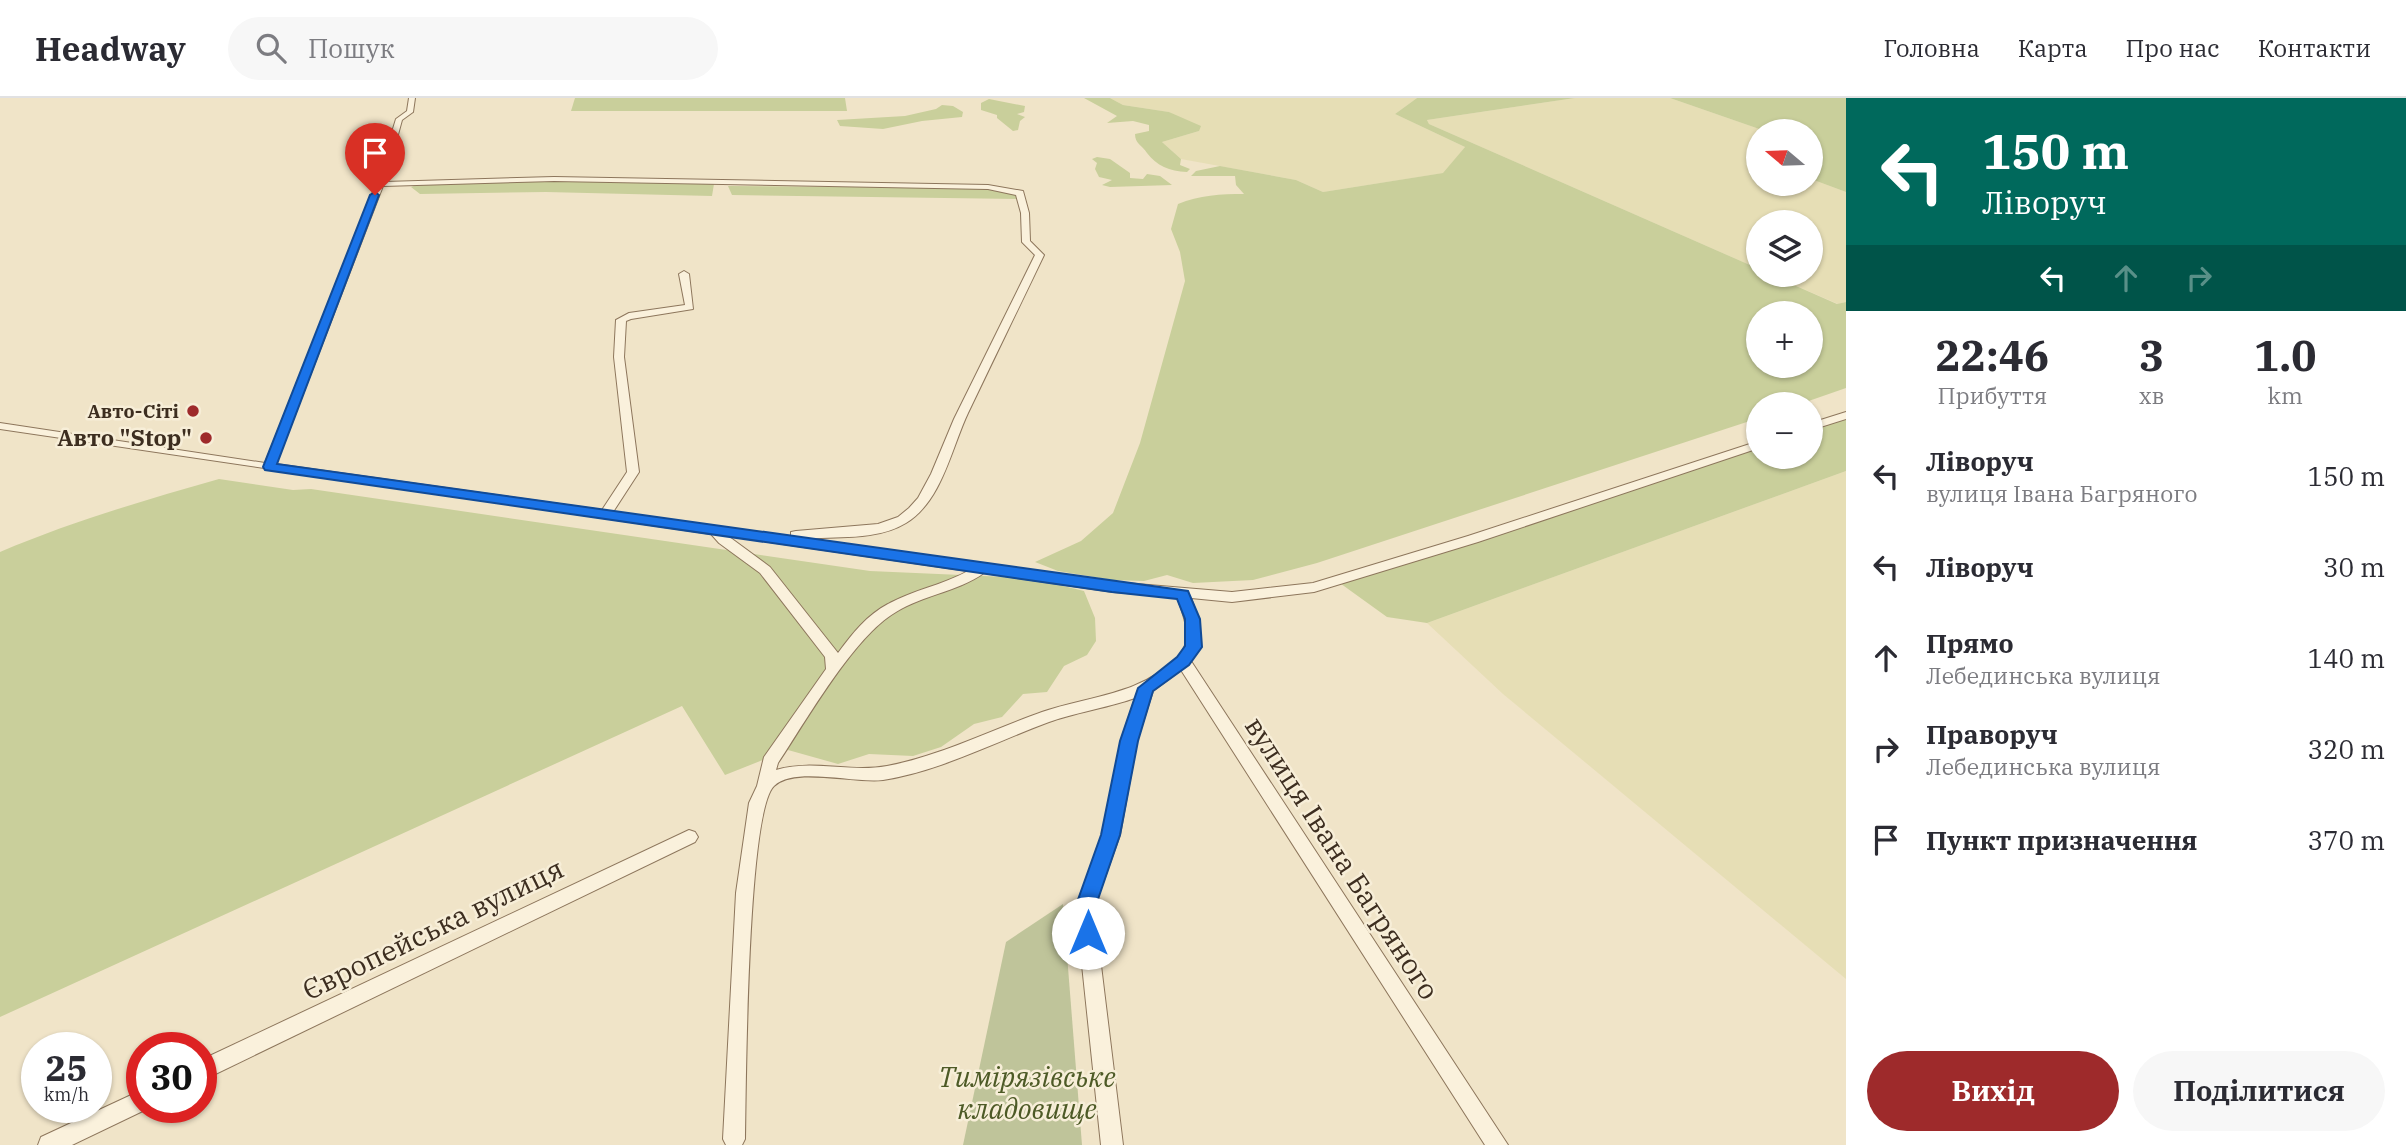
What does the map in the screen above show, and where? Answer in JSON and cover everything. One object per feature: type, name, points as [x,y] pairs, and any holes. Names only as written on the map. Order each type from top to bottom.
[{"type":"street","points":[[269,467],[380,184],[399,119],[411,112],[412,98]]},
{"type":"street","points":[[380,184],[554,180],[988,187],[1020,193],[1025,213],[1026,242],[1040,255],[958,423],[931,485],[918,507],[900,522],[882,527],[773,537]]},
{"type":"street","points":[[605,515],[633,472],[619,357],[621,320],[629,316],[690,307],[684,274]]},
{"type":"street","points":[[1823,423],[1846,415]]},
{"type":"street","points":[[0,426],[1112,587],[1183,594],[1253,596],[1314,587],[1473,539],[1746,448]]},
{"type":"street","points":[[714,528],[724,540],[765,570],[832,656],[833,670]]},
{"type":"street","points":[[734,1139],[747,864],[756,798],[764,785],[770,761],[870,622],[901,602],[963,582],[983,567]]},
{"type":"street","points":[[764,785],[787,773],[829,771],[882,774],[954,753],[1047,716],[1146,688],[1183,661],[1194,647],[1194,630],[1183,594]]},
{"type":"street","name":"вулиця Івана Багряного","points":[[1183,661],[1497,1145]]},
{"type":"street","points":[[1112,1145],[1085,908],[1111,835],[1129,741],[1146,688]]},
{"type":"street","name":"Європейська вулиця","points":[[217,1064],[689,837]]},
{"type":"street","points":[[48,1145],[126,1108]]},
{"type":"shaded area","points":[[1110,98],[1417,98],[1395,114],[1465,147],[1444,173],[1323,192],[1296,180],[1181,159],[1162,142],[1199,131],[1169,112],[1123,105]]},
{"type":"shaded area","points":[[1575,98],[1670,98],[1746,124],[1746,196],[1824,196],[1824,184],[1846,192],[1846,302],[1838,304],[1799,287],[1823,287],[1823,210],[1746,210],[1746,263],[1429,124],[1427,120]]},
{"type":"shaded area","points":[[1846,471],[1846,979],[1503,694],[1427,623]]},
{"type":"green space","points":[[575,98],[845,98],[847,111],[571,111]]},
{"type":"green space","points":[[1084,98],[1110,98],[1123,105],[1169,112],[1201,126],[1199,131],[1162,142],[1181,159],[1180,165],[1190,169],[1187,172],[1169,169],[1151,158],[1135,137],[1135,134],[1149,131],[1149,125],[1133,121],[1107,123],[1117,116]]},
{"type":"green space","points":[[1417,98],[1575,98],[1427,120],[1429,124],[1746,263],[1746,287],[1798,287],[1837,304],[1846,302],[1846,388],[1823,396],[1823,392],[1746,392],[1746,422],[1317,563],[1253,580],[1193,583],[1167,575],[1144,581],[1112,580],[1058,571],[1035,562],[1081,541],[1113,513],[1140,443],[1185,281],[1180,252],[1171,229],[1178,204],[1210,196],[1244,194],[1236,185],[1235,176],[1191,176],[1196,171],[1220,166],[1296,180],[1323,192],[1443,173],[1465,147],[1395,114]]},
{"type":"green space","points":[[1670,98],[1846,98],[1846,192],[1824,184],[1824,119],[1746,119],[1746,124]]},
{"type":"green space","points":[[989,99],[1025,106],[1024,112],[1017,114],[1025,117],[1020,121],[1018,130],[1013,131],[997,118],[997,115],[981,110],[981,103]]},
{"type":"green space","points":[[942,105],[953,106],[963,112],[962,117],[883,129],[840,126],[837,120],[905,116],[936,109]]},
{"type":"green space","points":[[1092,159],[1110,159],[1130,173],[1130,178],[1143,179],[1147,174],[1160,176],[1172,185],[1102,185],[1112,180],[1099,177],[1095,169],[1097,163]]},
{"type":"green space","points":[[554,179],[714,184],[712,196],[546,192],[420,194],[411,187],[425,182]]},
{"type":"green space","points":[[728,186],[987,188],[1015,193],[1018,199],[732,195]]},
{"type":"green space","points":[[1846,415],[1846,471],[1427,623],[1387,617],[1337,581],[1746,448],[1746,469],[1823,469],[1823,423]]},
{"type":"green space","points":[[219,479],[293,490],[311,489],[870,571],[1030,578],[1084,591],[1095,618],[1096,641],[1087,655],[1064,666],[1047,692],[1023,694],[1002,717],[974,724],[941,747],[913,756],[869,754],[838,764],[788,750],[725,775],[682,706],[0,1017],[0,552],[81,521]]},
{"type":"green space","name":"Тимірязівське кладовище","points":[[1063,904],[1082,1145],[963,1145],[1006,942]]},
{"type":"place","name":"Авто-Сіті","points":[[193,411]]},
{"type":"place","name":"Авто \"Stop\"","points":[[206,438]]},
{"type":"route","points":[[375,195],[269,467],[580,512],[714,528],[1112,587],[1183,594],[1192,619],[1194,647],[1183,661],[1146,688],[1129,741],[1111,835],[1085,908],[1088,933]]}]
